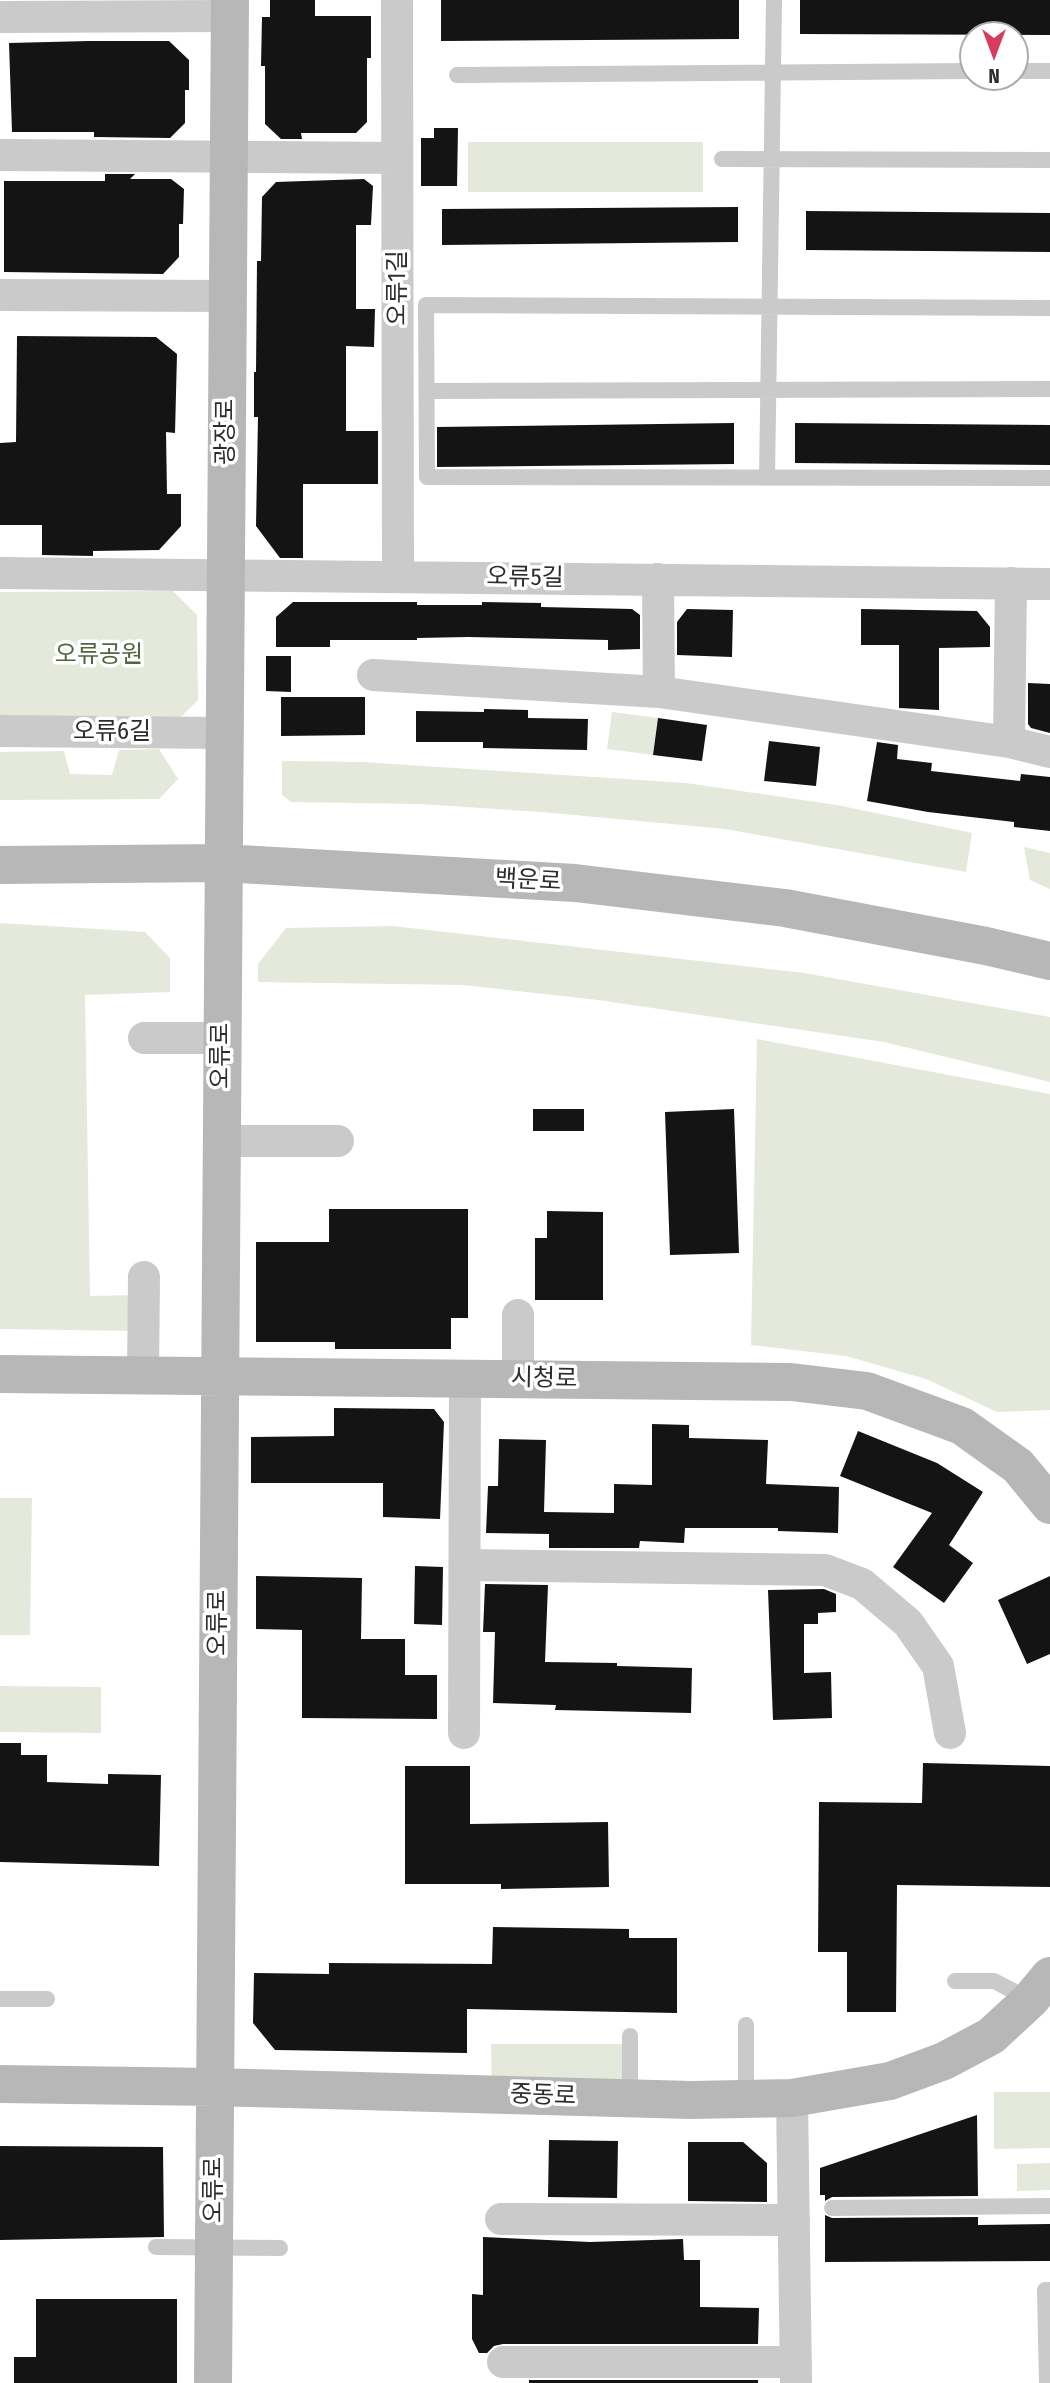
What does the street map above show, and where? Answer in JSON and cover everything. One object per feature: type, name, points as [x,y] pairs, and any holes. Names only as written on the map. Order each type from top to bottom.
[{"type":"street","name":"오류1길","points":[[397,0],[398,577]]},
{"type":"street","points":[[0,17],[230,8]]},
{"type":"street","name":"광장로","points":[[222,863],[230,8]]},
{"type":"street","points":[[0,155],[397,158]]},
{"type":"street","points":[[0,295],[227,296]]},
{"type":"street","name":"오류5길","points":[[0,573],[1050,584]]},
{"type":"street","points":[[658,579],[659,692]]},
{"type":"street","points":[[1009,742],[1012,583]]},
{"type":"street","points":[[373,675],[659,692],[1009,742],[1050,752]]},
{"type":"street","name":"오류6길","points":[[0,731],[223,733]]},
{"type":"street","name":"백운로","points":[[0,865],[222,863],[575,883],[785,908],[986,946],[1050,961]]},
{"type":"street","name":"오류로","points":[[213,2383],[222,863]]},
{"type":"street","points":[[144,1038],[221,1038]]},
{"type":"street","points":[[220,1141],[338,1141]]},
{"type":"street","points":[[144,1278],[144,1376]]},
{"type":"street","points":[[518,1315],[518,1378]]},
{"type":"street","name":"시청로","points":[[0,1374],[791,1382],[867,1391],[962,1426],[1018,1466],[1050,1505]]},
{"type":"street","points":[[464,1733],[465,1378]]},
{"type":"street","points":[[465,1565],[825,1570],[862,1584],[908,1623],[938,1666],[950,1733]]},
{"type":"street","name":"중동로","points":[[0,2084],[630,2099],[792,2098],[890,2081],[944,2061],[992,2036],[1043,1993]]},
{"type":"street","points":[[503,2362],[796,2372],[792,2098]]},
{"type":"street","points":[[501,2220],[794,2220]]},
{"type":"lane","points":[[767,478],[774,0]]},
{"type":"lane","points":[[457,75],[959,71]]},
{"type":"lane","points":[[1029,71],[1050,71]]},
{"type":"lane","points":[[722,159],[1050,160]]},
{"type":"lane","points":[[1050,308],[769,309],[426,305],[427,477],[1050,478]]},
{"type":"lane","points":[[426,391],[1050,389]]},
{"type":"lane","points":[[955,1981],[994,1981],[1043,1993]]},
{"type":"lane","points":[[0,1999],[47,1999]]},
{"type":"lane","points":[[746,2025],[746,2099]]},
{"type":"lane","points":[[630,2036],[630,2099]]},
{"type":"lane","points":[[832,2208],[1050,2206]]},
{"type":"lane","points":[[156,2247],[280,2248]]},
{"type":"lane","points":[[1047,2383],[1045,2290],[1050,2290]]},
{"type":"green space","points":[[468,142],[703,142],[703,192],[468,192]]},
{"type":"green space","name":"오류공원","points":[[173,591],[197,615],[198,700],[178,720],[0,718],[0,592]]},
{"type":"green space","points":[[612,712],[658,718],[653,755],[607,749]]},
{"type":"green space","points":[[159,749],[178,779],[159,799],[0,800],[0,752],[64,751],[70,774],[112,775],[119,750]]},
{"type":"green space","points":[[282,761],[362,762],[686,783],[837,805],[972,833],[966,872],[725,829],[420,804],[291,802],[282,795]]},
{"type":"green space","points":[[1024,847],[1050,853],[1050,889],[1030,880]]},
{"type":"green space","points":[[0,923],[145,932],[170,958],[170,992],[85,995],[90,1296],[135,1295],[135,1331],[0,1329]]},
{"type":"green space","points":[[393,926],[804,973],[1050,1017],[1050,1082],[884,1042],[598,1000],[463,985],[258,982],[258,964],[286,928]]},
{"type":"green space","points":[[757,1039],[1050,1094],[1050,1410],[997,1412],[926,1379],[846,1356],[751,1345]]},
{"type":"green space","points":[[0,1498],[32,1498],[30,1635],[0,1635]]},
{"type":"green space","points":[[0,1686],[101,1687],[101,1733],[0,1732]]},
{"type":"green space","points":[[491,2044],[625,2044],[625,2094],[492,2092]]},
{"type":"green space","points":[[994,2092],[1050,2092],[1050,2148],[994,2149]]},
{"type":"green space","points":[[1050,2163],[1050,2190],[1017,2191],[1017,2164]]},
{"type":"building","points":[[270,0],[315,0],[315,16],[371,16],[371,58],[367,58],[367,122],[356,133],[301,133],[302,139],[281,139],[265,124],[265,66],[261,66],[262,17],[270,17]]},
{"type":"building","points":[[441,0],[739,0],[739,39],[441,41]]},
{"type":"building","points":[[800,0],[1050,0],[1050,35],[1029,35],[1029,21],[959,21],[959,35],[800,34]]},
{"type":"building","points":[[169,41],[189,60],[185,123],[170,138],[94,137],[94,132],[12,132],[9,43]]},
{"type":"building","points":[[434,128],[458,128],[457,186],[421,186],[421,138],[434,138]]},
{"type":"building","points":[[105,174],[135,174],[130,179],[171,179],[184,189],[183,224],[179,224],[179,257],[163,274],[4,272],[4,181],[105,181]]},
{"type":"building","points":[[364,179],[373,186],[371,225],[356,225],[356,309],[375,309],[374,347],[346,346],[346,431],[378,431],[378,484],[303,484],[303,558],[280,558],[256,526],[258,417],[254,417],[254,372],[262,197],[276,182]]},
{"type":"building","points":[[738,207],[738,242],[442,245],[442,209]]},
{"type":"building","points":[[806,211],[1050,213],[1050,252],[806,250]]},
{"type":"building","points":[[17,336],[156,337],[177,354],[175,433],[166,432],[167,494],[181,494],[181,526],[159,550],[93,551],[93,556],[42,555],[42,525],[0,525],[0,443],[16,442]]},
{"type":"building","points":[[734,423],[734,464],[437,467],[437,427]]},
{"type":"building","points":[[795,423],[1050,425],[1050,465],[795,463]]},
{"type":"building","points":[[293,602],[417,602],[417,605],[541,603],[541,607],[632,609],[640,615],[640,649],[608,650],[608,640],[468,637],[330,640],[330,647],[276,647],[276,617]]},
{"type":"building","points":[[687,609],[733,610],[732,657],[677,655],[677,622]]},
{"type":"building","points":[[861,609],[977,611],[990,627],[990,647],[939,648],[939,710],[899,708],[899,645],[861,645]]},
{"type":"building","points":[[266,656],[291,656],[291,692],[266,691]]},
{"type":"building","points":[[1028,683],[1050,684],[1050,733],[1031,728],[1028,724]]},
{"type":"building","points":[[281,697],[365,697],[365,735],[281,736]]},
{"type":"building","points":[[484,709],[528,710],[528,718],[588,719],[587,750],[483,748],[483,742],[416,742],[416,711],[484,712]]},
{"type":"building","points":[[658,718],[707,725],[702,761],[653,755]]},
{"type":"building","points":[[769,741],[820,747],[816,786],[764,781]]},
{"type":"building","points":[[877,742],[898,745],[897,759],[932,763],[931,771],[1020,781],[1021,774],[1050,777],[1050,831],[1014,827],[1014,822],[928,812],[867,801]]},
{"type":"building","points":[[533,1109],[584,1109],[584,1131],[533,1131]]},
{"type":"building","points":[[734,1109],[739,1253],[670,1255],[665,1112]]},
{"type":"building","points":[[329,1209],[468,1209],[468,1318],[451,1318],[451,1349],[335,1349],[335,1342],[256,1342],[256,1242],[329,1242]]},
{"type":"building","points":[[547,1211],[603,1212],[603,1300],[535,1300],[535,1238],[547,1238]]},
{"type":"building","points":[[334,1408],[434,1409],[444,1422],[440,1519],[383,1517],[383,1483],[251,1483],[251,1437],[334,1436]]},
{"type":"building","points":[[652,1424],[689,1425],[689,1438],[768,1440],[766,1484],[839,1487],[838,1533],[778,1531],[778,1528],[685,1528],[684,1543],[640,1541],[639,1548],[549,1548],[549,1534],[486,1533],[488,1486],[498,1486],[499,1439],[546,1440],[544,1512],[614,1513],[614,1484],[652,1485]]},
{"type":"building","points":[[858,1431],[937,1463],[983,1492],[949,1545],[973,1563],[944,1603],[893,1567],[932,1513],[840,1476]]},
{"type":"building","points":[[415,1566],[443,1567],[442,1625],[414,1624]]},
{"type":"building","points":[[256,1576],[362,1578],[361,1639],[405,1639],[405,1675],[437,1675],[437,1719],[302,1718],[302,1630],[256,1629]]},
{"type":"building","points":[[1050,1576],[1050,1654],[1027,1664],[998,1600]]},
{"type":"building","points":[[485,1584],[548,1585],[545,1662],[692,1668],[691,1713],[555,1710],[556,1705],[493,1703],[495,1632],[483,1632]]},
{"type":"building","points":[[824,1589],[836,1594],[836,1612],[818,1613],[818,1624],[804,1624],[804,1673],[831,1672],[832,1718],[773,1720],[768,1590]]},
{"type":"building","points":[[0,1743],[21,1743],[21,1755],[47,1755],[47,1782],[108,1784],[108,1774],[161,1775],[159,1866],[0,1862]]},
{"type":"building","points":[[923,1763],[1050,1766],[1050,1887],[897,1885],[896,2012],[847,2012],[847,1952],[818,1952],[819,1802],[922,1803]]},
{"type":"building","points":[[405,1766],[470,1766],[470,1824],[608,1822],[609,1887],[501,1889],[501,1884],[405,1884]]},
{"type":"building","points":[[493,1927],[629,1929],[629,1938],[677,1938],[677,2013],[467,2009],[467,2053],[275,2050],[253,2023],[254,1973],[329,1974],[329,1963],[492,1964]]},
{"type":"building","points":[[977,2115],[978,2196],[832,2197],[825,2201],[825,2195],[820,2195],[820,2168]]},
{"type":"building","points":[[549,2140],[618,2141],[617,2198],[548,2197]]},
{"type":"building","points":[[688,2142],[743,2142],[767,2163],[767,2202],[688,2201]]},
{"type":"building","points":[[0,2146],[163,2147],[164,2237],[0,2240]]},
{"type":"building","points":[[825,2215],[832,2218],[978,2217],[978,2225],[1050,2224],[1050,2261],[825,2262]]},
{"type":"building","points":[[483,2237],[590,2242],[683,2239],[684,2260],[700,2260],[700,2307],[759,2308],[758,2344],[503,2344],[494,2346],[487,2353],[479,2353],[472,2339],[472,2294],[483,2295]]},
{"type":"building","points":[[36,2299],[177,2299],[177,2383],[14,2383],[14,2357],[36,2357]]},
{"type":"building","points":[[529,2380],[758,2380],[758,2383],[529,2383]]}]
